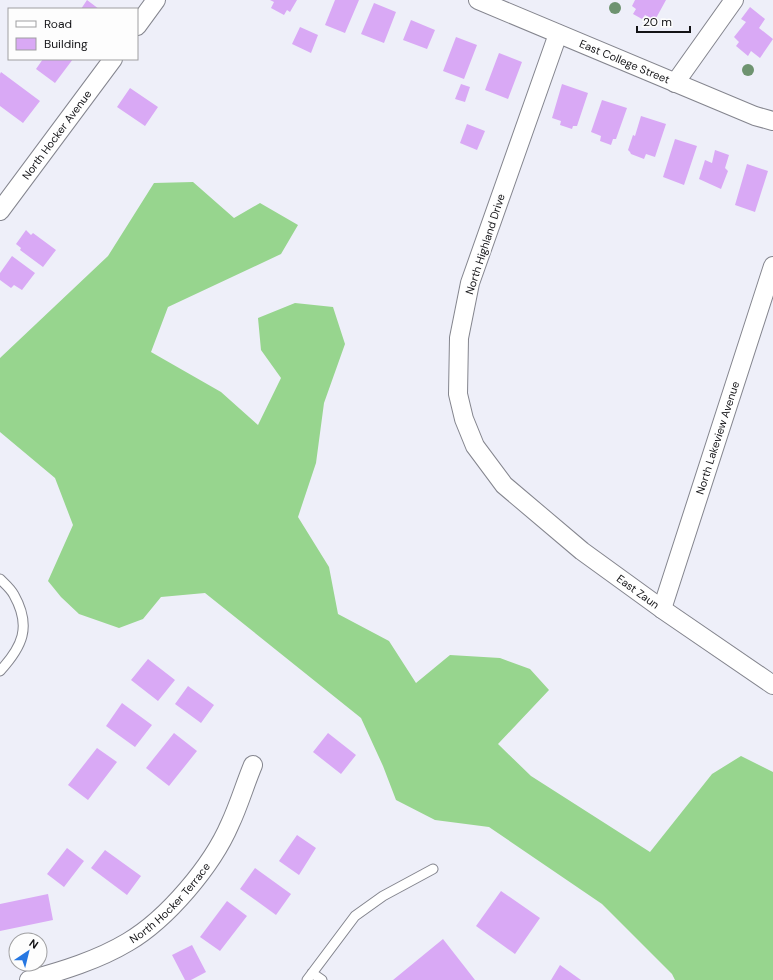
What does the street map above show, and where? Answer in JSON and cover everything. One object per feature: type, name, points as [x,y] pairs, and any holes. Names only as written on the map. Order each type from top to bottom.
[{"type":"street","points":[[138,25],[156,0]]},
{"type":"street","name":"East College Street","points":[[478,0],[755,116],[773,121]]},
{"type":"street","points":[[675,83],[734,0]]},
{"type":"street","name":"North Highland Drive","points":[[532,509],[504,485],[475,446],[464,419],[458,394],[459,338],[470,283],[558,34]]},
{"type":"street","name":"North Hocker Avenue","points":[[0,211],[112,60]]},
{"type":"street","name":"North Lakeview Avenue","points":[[662,609],[773,266]]},
{"type":"street","name":"East Zaun","points":[[532,509],[582,551],[662,609],[773,685]]},
{"type":"street","name":"North Hocker Terrace","points":[[29,980],[58,972],[103,955],[127,943],[148,929],[188,888],[216,851],[230,825],[253,765]]},
{"type":"lane","points":[[0,579],[14,594],[23,617],[22,637],[14,656],[0,672]]},
{"type":"lane","points":[[322,980],[310,976],[355,916],[383,896],[433,870]]},
{"type":"green space","points":[[193,182],[234,218],[260,203],[298,225],[281,254],[168,307],[151,352],[221,392],[258,425],[281,378],[261,350],[258,318],[295,303],[333,307],[345,344],[324,403],[316,463],[298,517],[329,567],[338,614],[389,641],[416,683],[450,655],[500,658],[530,669],[549,690],[498,744],[531,776],[650,852],[712,774],[741,756],[773,772],[773,980],[675,980],[672,974],[602,904],[489,827],[435,820],[396,800],[383,766],[361,718],[205,593],[161,597],[143,619],[119,628],[79,614],[61,597],[48,581],[73,525],[55,478],[0,432],[0,358],[108,256],[154,183]]},
{"type":"building","points":[[87,0],[98,8],[82,8]]},
{"type":"building","points":[[270,0],[297,0],[290,12],[287,10],[284,15],[271,8],[274,2]]},
{"type":"building","points":[[335,0],[359,0],[345,33],[325,25]]},
{"type":"building","points":[[635,0],[666,0],[655,20],[645,15],[642,19],[633,14],[636,9],[632,6]]},
{"type":"building","points":[[374,3],[396,12],[384,43],[361,34]]},
{"type":"building","points":[[750,7],[765,19],[759,28],[773,39],[760,58],[751,51],[748,56],[736,46],[739,42],[734,37],[746,22],[741,19]]},
{"type":"building","points":[[411,20],[435,30],[427,49],[403,40]]},
{"type":"building","points":[[300,27],[318,35],[311,53],[292,44]]},
{"type":"building","points":[[456,37],[477,45],[464,79],[443,71]]},
{"type":"building","points":[[499,53],[522,62],[508,99],[485,90]]},
{"type":"building","points":[[42,60],[72,60],[55,83],[36,69]]},
{"type":"building","points":[[1,72],[40,101],[23,123],[0,106]]},
{"type":"building","points":[[461,84],[470,87],[465,102],[455,99]]},
{"type":"building","points":[[562,84],[588,93],[577,126],[573,126],[572,129],[560,125],[561,121],[552,118]]},
{"type":"building","points":[[130,88],[158,107],[145,126],[117,107]]},
{"type":"building","points":[[602,100],[627,108],[616,139],[613,139],[611,145],[600,141],[601,136],[591,132]]},
{"type":"building","points":[[641,116],[666,124],[655,157],[646,154],[644,159],[631,154],[628,150],[633,135],[635,136]]},
{"type":"building","points":[[467,124],[485,131],[477,150],[460,143]]},
{"type":"building","points":[[675,139],[697,146],[684,185],[663,177]]},
{"type":"building","points":[[715,150],[729,155],[725,168],[728,171],[721,189],[699,179],[705,160],[712,163]]},
{"type":"building","points":[[747,164],[768,171],[755,212],[735,205]]},
{"type":"building","points":[[26,230],[31,235],[33,233],[56,250],[43,267],[20,250],[21,248],[16,244]]},
{"type":"building","points":[[12,256],[35,273],[22,290],[14,285],[11,288],[0,280],[0,273]]},
{"type":"building","points":[[148,659],[175,680],[158,701],[131,680]]},
{"type":"building","points":[[188,686],[214,705],[201,723],[175,704]]},
{"type":"building","points":[[122,703],[152,725],[135,747],[106,726]]},
{"type":"building","points":[[174,733],[197,751],[169,786],[146,768]]},
{"type":"building","points":[[328,733],[356,755],[341,774],[313,752]]},
{"type":"building","points":[[97,748],[117,762],[88,800],[68,785]]},
{"type":"building","points":[[297,835],[316,848],[299,875],[279,861]]},
{"type":"building","points":[[67,848],[84,861],[64,887],[47,874]]},
{"type":"building","points":[[105,850],[141,876],[127,895],[91,868]]},
{"type":"building","points":[[255,868],[291,894],[276,915],[240,889]]},
{"type":"building","points":[[501,891],[540,918],[515,954],[476,926]]},
{"type":"building","points":[[48,894],[53,920],[0,931],[0,904]]},
{"type":"building","points":[[227,901],[247,916],[220,951],[200,937]]},
{"type":"building","points":[[443,939],[475,980],[393,980]]},
{"type":"building","points":[[192,945],[206,972],[191,980],[185,980],[172,955]]},
{"type":"building","points":[[560,965],[581,980],[551,980]]}]
